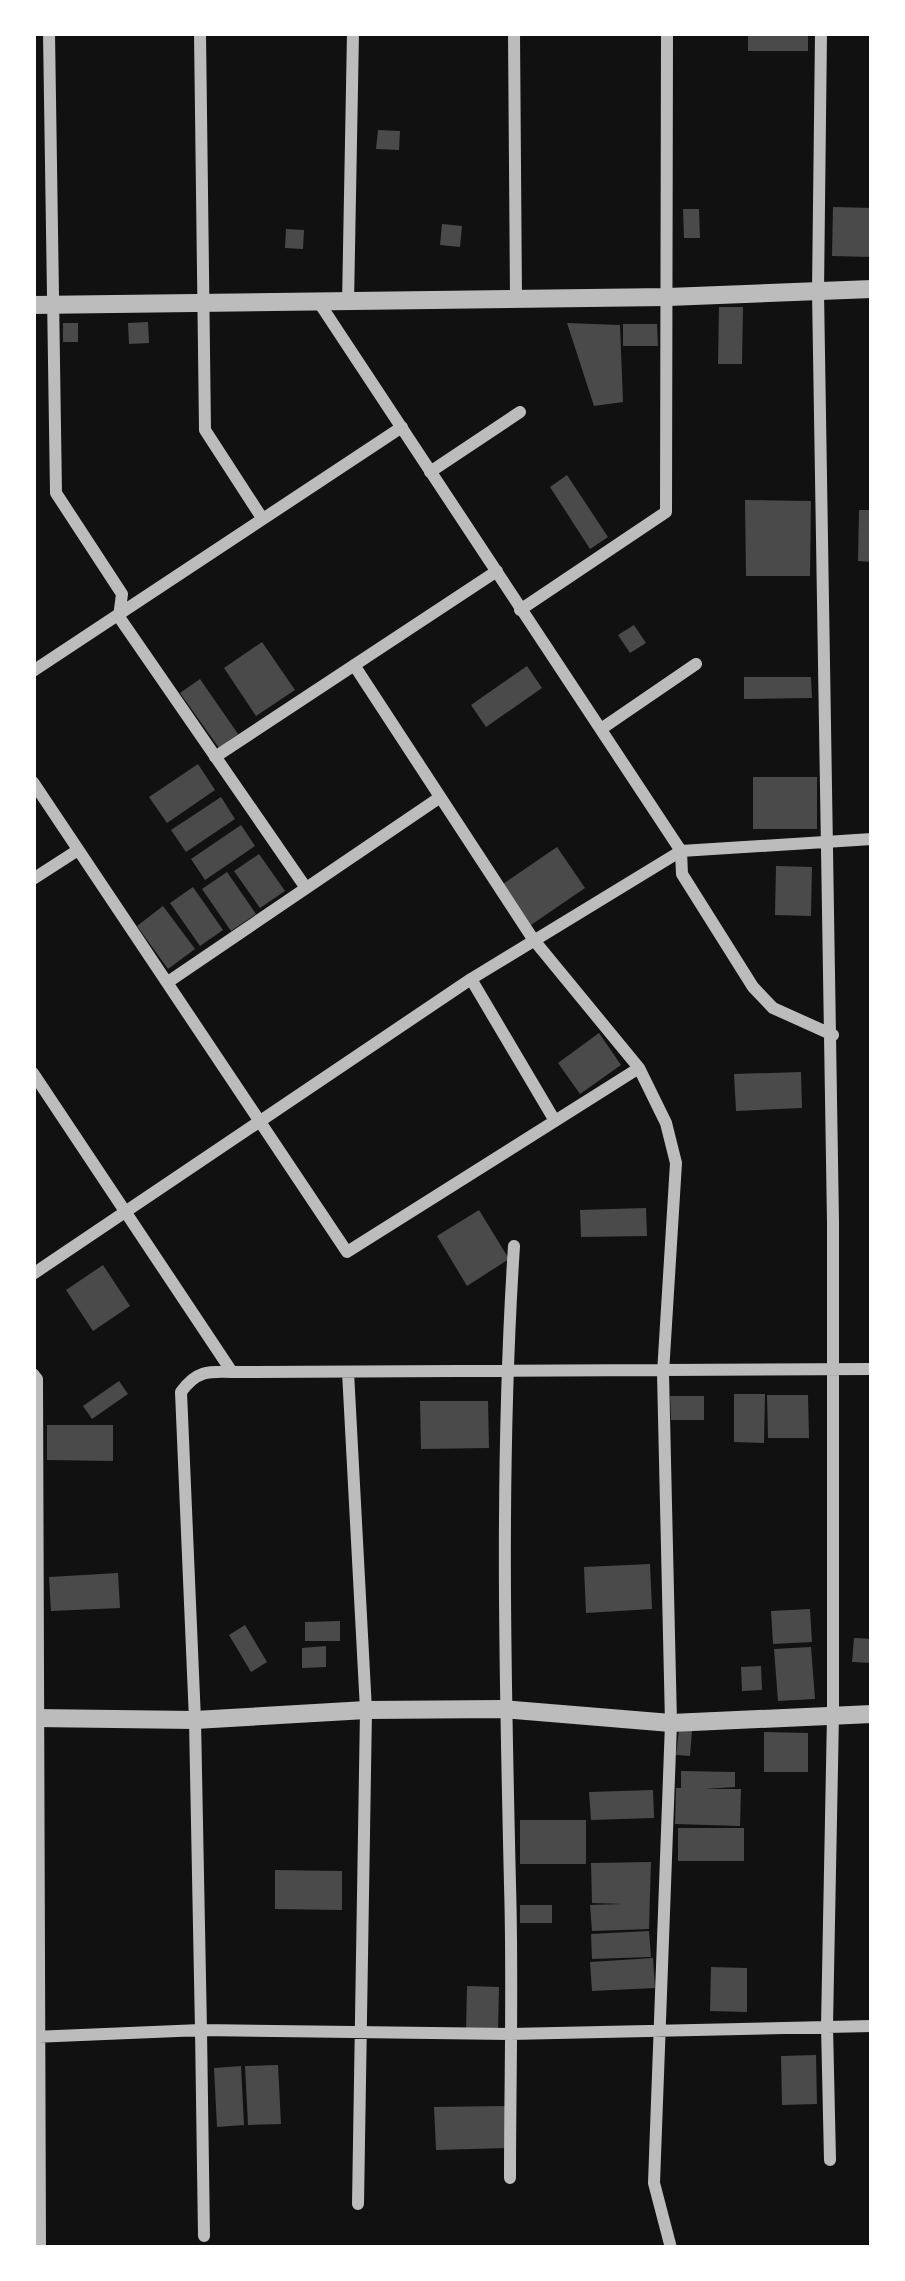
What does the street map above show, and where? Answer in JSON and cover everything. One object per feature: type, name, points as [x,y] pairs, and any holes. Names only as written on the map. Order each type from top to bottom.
[{"type":"street","points":[[49,33],[43,305],[56,493],[122,594],[119,617],[306,888]]},
{"type":"street","points":[[200,33],[205,430],[262,518]]},
{"type":"street","points":[[348,304],[352,33]]},
{"type":"street","points":[[514,33],[516,298]]},
{"type":"street","points":[[520,610],[666,512],[667,33]]},
{"type":"street","points":[[821,33],[818,291],[832,1035],[830,2159]]},
{"type":"street","points":[[43,305],[348,304],[872,289]]},
{"type":"street","points":[[320,304],[681,851],[682,874],[753,987],[772,1008],[832,1035]]},
{"type":"street","points":[[430,472],[520,412]]},
{"type":"street","points":[[33,670],[402,427]]},
{"type":"street","points":[[214,757],[497,571]]},
{"type":"street","points":[[601,729],[696,664]]},
{"type":"street","points":[[354,665],[533,939],[639,1068],[666,1123],[676,1163],[663,1373],[671,1723],[654,2183],[671,2248]]},
{"type":"street","points":[[33,782],[347,1252],[639,1068]]},
{"type":"street","points":[[168,982],[439,798]]},
{"type":"street","points":[[33,1274],[471,979],[681,851],[872,838]]},
{"type":"street","points":[[33,879],[79,850]]},
{"type":"street","points":[[471,979],[555,1121]]},
{"type":"street","points":[[34,1075],[232,1372]]},
{"type":"street","points":[[510,2178],[511,1888],[503,1709],[506,1371],[514,1246]]},
{"type":"street","points":[[204,2236],[195,1720],[181,1392],[192,1376],[206,1371],[872,1369]]},
{"type":"street","points":[[348,1372],[366,1710],[358,2204]]},
{"type":"street","points":[[33,1374],[37,1379],[40,2248]]},
{"type":"street","points":[[36,1718],[195,1720],[366,1710],[503,1709],[671,1723],[872,1714]]},
{"type":"street","points":[[37,2037],[201,2030],[510,2034],[872,2026]]},
{"type":"building","points":[[748,33],[808,33],[808,51],[748,51]]},
{"type":"building","points":[[378,130],[400,131],[399,150],[376,149]]},
{"type":"building","points":[[833,207],[872,208],[872,257],[832,256]]},
{"type":"building","points":[[683,209],[699,209],[700,238],[684,238]]},
{"type":"building","points":[[442,224],[462,226],[460,247],[440,245]]},
{"type":"building","points":[[286,229],[304,230],[303,249],[285,248]]},
{"type":"building","points":[[719,307],[743,307],[742,364],[718,364]]},
{"type":"building","points":[[148,322],[149,343],[129,344],[128,323]]},
{"type":"building","points":[[63,323],[78,323],[78,342],[63,342]]},
{"type":"building","points":[[567,323],[620,325],[623,402],[594,406]]},
{"type":"building","points":[[623,324],[657,324],[658,346],[623,346]]},
{"type":"building","points":[[567,475],[608,537],[590,549],[550,487]]},
{"type":"building","points":[[745,500],[811,501],[810,576],[746,576]]},
{"type":"building","points":[[859,510],[872,510],[872,562],[858,561]]},
{"type":"building","points":[[634,625],[646,643],[630,653],[618,635]]},
{"type":"building","points":[[262,642],[295,690],[256,716],[224,668]]},
{"type":"building","points":[[527,666],[542,688],[486,727],[471,705]]},
{"type":"building","points":[[744,677],[811,677],[812,698],[744,699]]},
{"type":"building","points":[[200,679],[238,734],[219,748],[180,693]]},
{"type":"building","points":[[198,764],[215,790],[167,823],[149,797]]},
{"type":"building","points":[[753,777],[817,777],[817,829],[753,829]]},
{"type":"building","points":[[221,797],[235,819],[186,852],[171,830]]},
{"type":"building","points":[[241,825],[255,846],[205,880],[191,859]]},
{"type":"building","points":[[557,847],[585,888],[531,925],[503,884]]},
{"type":"building","points":[[259,854],[285,891],[260,908],[234,871]]},
{"type":"building","points":[[776,866],[812,867],[811,916],[775,915]]},
{"type":"building","points":[[227,872],[256,914],[231,931],[202,889]]},
{"type":"building","points":[[193,887],[223,930],[200,946],[170,903]]},
{"type":"building","points":[[163,906],[195,949],[168,969],[137,926]]},
{"type":"building","points":[[599,1033],[621,1065],[580,1094],[558,1063]]},
{"type":"building","points":[[801,1072],[802,1108],[736,1111],[734,1074]]},
{"type":"building","points":[[646,1208],[647,1236],[581,1237],[580,1210]]},
{"type":"building","points":[[479,1210],[509,1259],[467,1286],[437,1236]]},
{"type":"building","points":[[103,1265],[130,1306],[93,1331],[66,1290]]},
{"type":"building","points":[[119,1381],[128,1394],[92,1419],[83,1406]]},
{"type":"building","points":[[734,1394],[765,1394],[764,1443],[734,1442]]},
{"type":"building","points":[[767,1395],[808,1395],[809,1438],[768,1438]]},
{"type":"building","points":[[670,1396],[704,1396],[704,1420],[671,1420]]},
{"type":"building","points":[[420,1401],[488,1401],[489,1448],[421,1449]]},
{"type":"building","points":[[47,1425],[113,1425],[113,1461],[47,1460]]},
{"type":"building","points":[[650,1564],[652,1609],[586,1613],[584,1567]]},
{"type":"building","points":[[118,1573],[120,1608],[51,1611],[49,1577]]},
{"type":"building","points":[[810,1609],[812,1642],[773,1644],[771,1611]]},
{"type":"building","points":[[340,1621],[340,1641],[305,1641],[305,1622]]},
{"type":"building","points":[[245,1625],[267,1662],[251,1672],[229,1635]]},
{"type":"building","points":[[854,1638],[872,1639],[871,1663],[852,1662]]},
{"type":"building","points":[[326,1646],[326,1667],[302,1668],[302,1648]]},
{"type":"building","points":[[811,1647],[815,1699],[778,1701],[774,1649]]},
{"type":"building","points":[[761,1666],[762,1690],[742,1691],[741,1667]]},
{"type":"building","points":[[679,1730],[692,1731],[690,1756],[676,1755]]},
{"type":"building","points":[[764,1732],[808,1733],[808,1772],[764,1772]]},
{"type":"building","points":[[681,1771],[735,1772],[735,1787],[705,1789],[741,1789],[740,1826],[675,1824]]},
{"type":"building","points":[[653,1790],[654,1818],[591,1820],[589,1792]]},
{"type":"building","points":[[520,1820],[586,1820],[586,1864],[520,1864]]},
{"type":"building","points":[[678,1828],[744,1828],[744,1861],[678,1861]]},
{"type":"building","points":[[651,1862],[649,1929],[592,1931],[590,1905],[623,1904],[592,1903],[591,1863]]},
{"type":"building","points":[[275,1870],[342,1871],[342,1910],[275,1909]]},
{"type":"building","points":[[520,1905],[552,1905],[552,1923],[520,1923]]},
{"type":"building","points":[[649,1931],[651,1957],[592,1959],[591,1934]]},
{"type":"building","points":[[653,1958],[655,1988],[592,1991],[590,1962]]},
{"type":"building","points":[[711,1967],[747,1968],[747,2012],[710,2011]]},
{"type":"building","points":[[467,1986],[499,1987],[498,2032],[466,2031]]},
{"type":"building","points":[[816,2055],[817,2104],[782,2105],[781,2056]]},
{"type":"building","points":[[278,2065],[281,2124],[248,2125],[245,2066]]},
{"type":"building","points":[[241,2066],[244,2125],[217,2127],[214,2068]]},
{"type":"building","points":[[506,2106],[507,2148],[436,2150],[434,2107]]}]
